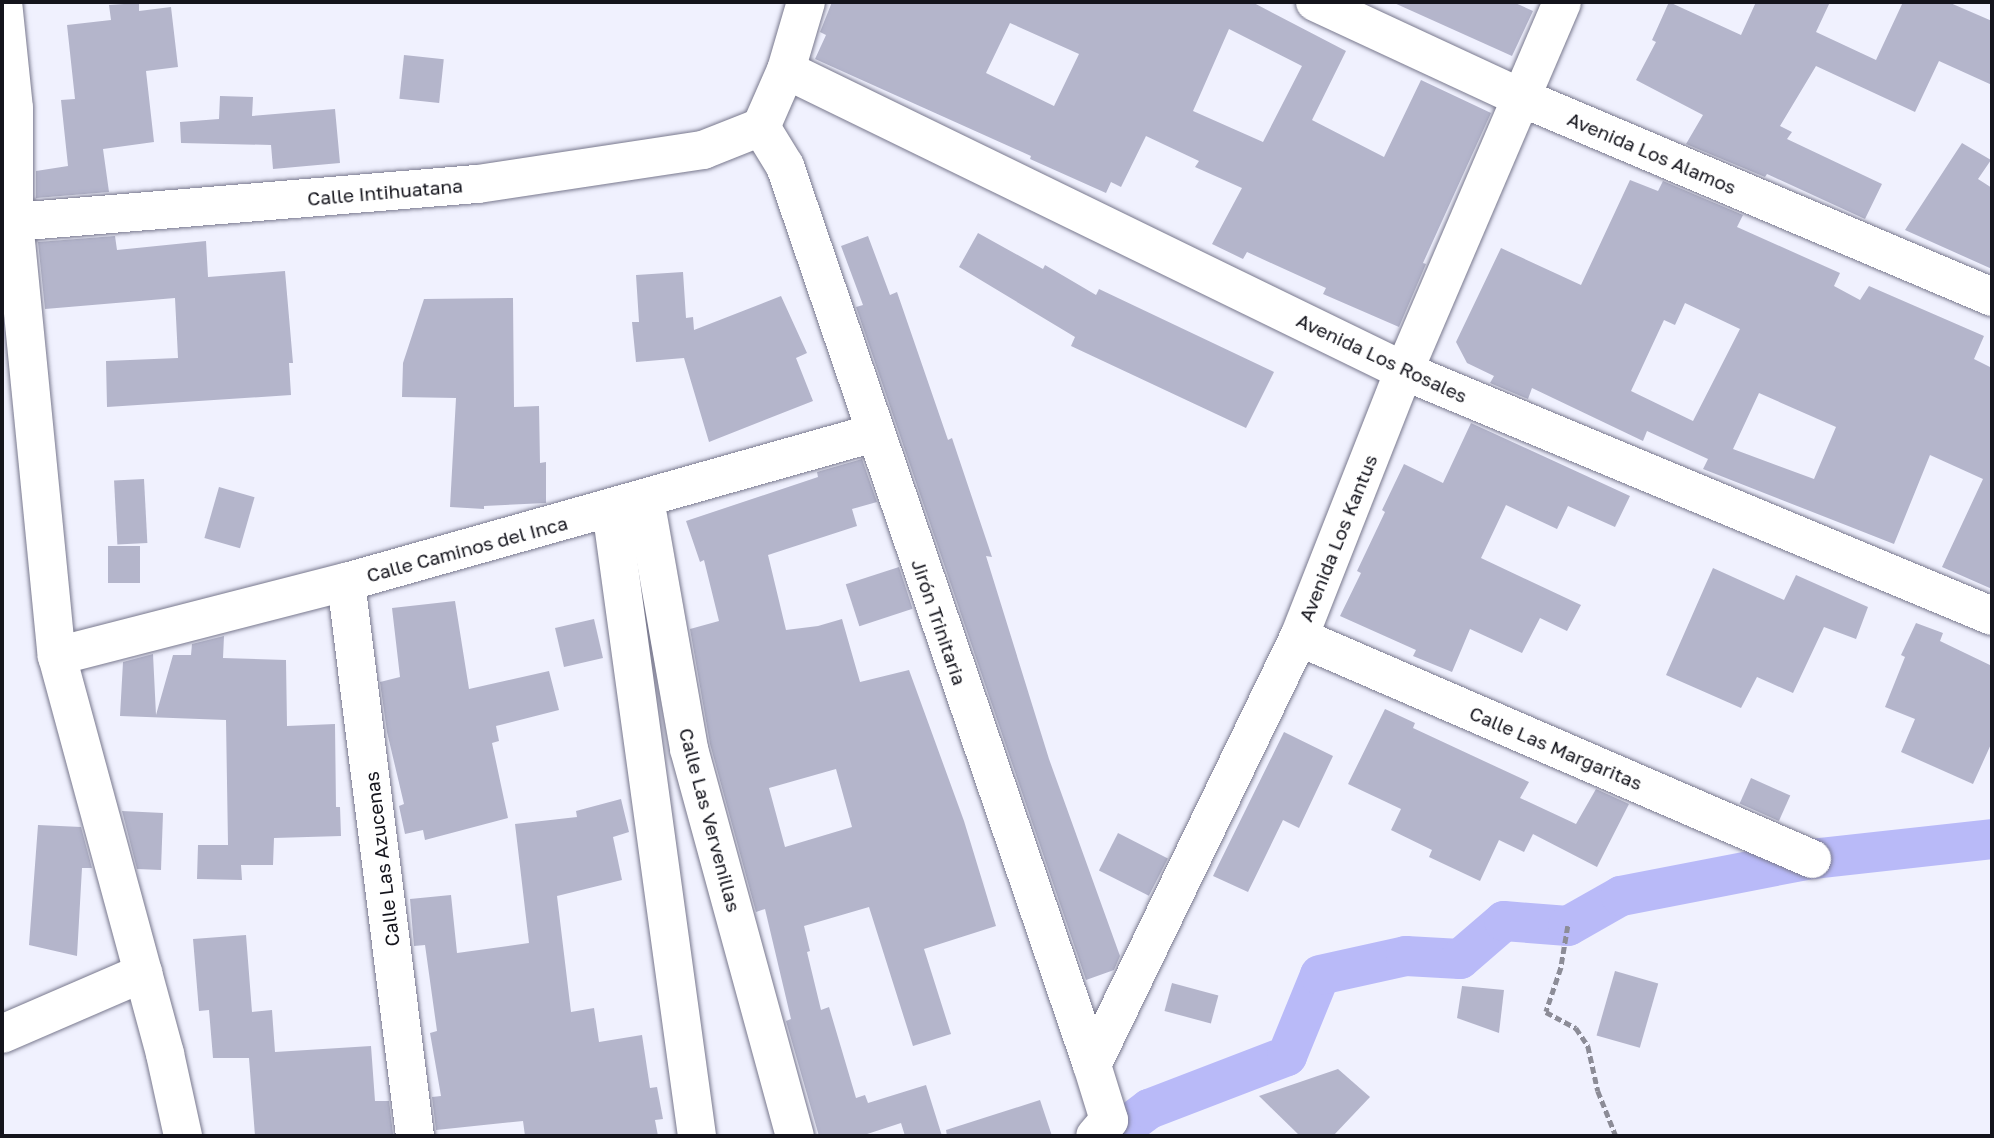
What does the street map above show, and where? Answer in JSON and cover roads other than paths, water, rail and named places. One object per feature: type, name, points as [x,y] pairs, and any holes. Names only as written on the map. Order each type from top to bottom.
[{"type":"street","points":[[3,2],[14,108],[8,222],[57,656],[165,1054],[183,1136]]},
{"type":"street","points":[[761,127],[786,70],[806,2]]},
{"type":"street","name":"Avenida Los Alamos","points":[[1315,2],[1520,97],[1992,297]]},
{"type":"street","name":"Avenida Los Kantus","points":[[1092,1065],[1299,637],[1404,371],[1562,2]]},
{"type":"street","name":"Avenida Los Rosales","points":[[786,70],[1404,371],[1992,616]]},
{"type":"street","name":"Calle Intihuatana","points":[[8,222],[478,184],[703,150],[761,127]]},
{"type":"street","name":"Jirón Trinitaria","points":[[761,127],[785,166],[1092,1065],[1102,1128]]},
{"type":"street","name":"Calle Caminos del Inca","points":[[57,656],[346,582],[874,433]]},
{"type":"street","points":[[628,504],[697,1136]]},
{"type":"street","name":"Calle Las Vervenillas","points":[[628,504],[689,749],[795,1136]]},
{"type":"street","name":"Calle Las Azucenas","points":[[346,582],[415,1136]]},
{"type":"street","name":"Calle Las Margaritas","points":[[1299,637],[1812,859]]},
{"type":"street","points":[[2,1034],[143,973]]},
{"type":"waterway","points":[[1113,1136],[1149,1109],[1287,1056],[1320,975],[1406,956],[1460,959],[1504,921],[1568,926],[1621,896],[1812,859],[1992,839]]}]
